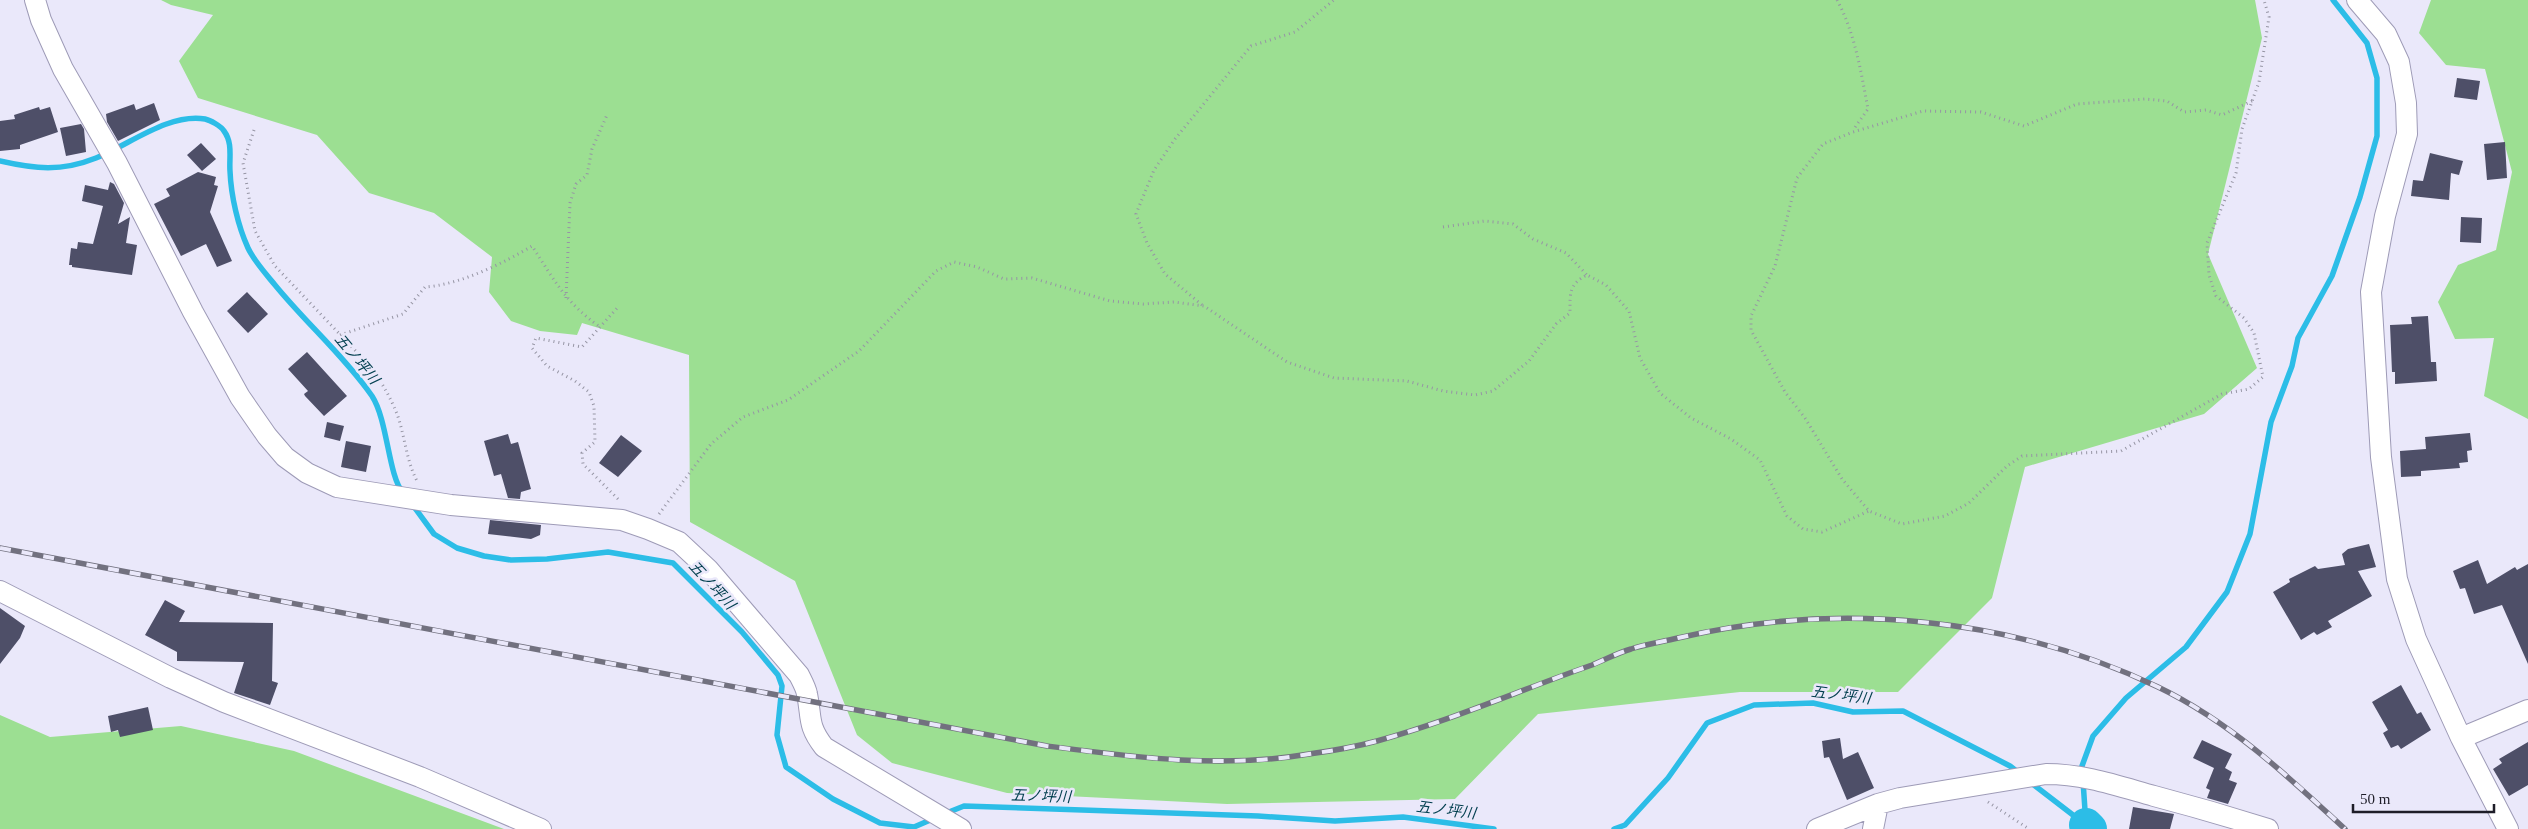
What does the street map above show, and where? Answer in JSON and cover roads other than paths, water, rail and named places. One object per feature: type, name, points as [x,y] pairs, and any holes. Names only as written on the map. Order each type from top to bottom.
[{"type":"street","points":[[35,0],[41,20],[63,69],[122,172],[240,397],[285,458],[308,473],[337,487],[433,502],[622,520],[678,542],[708,569],[799,675],[807,694],[808,713],[814,734],[824,747],[960,829]]},
{"type":"street","points":[[2357,0],[2386,34],[2399,62],[2406,103],[2407,134],[2384,216],[2370,292],[2381,457],[2397,579],[2416,639],[2461,738],[2508,829]]},
{"type":"street","points":[[0,591],[188,686],[420,777],[541,829]]},
{"type":"street","points":[[2461,738],[2528,710]]},
{"type":"street","points":[[1817,829],[1878,804],[1962,786],[2046,774],[2069,775],[2100,780],[2268,829]]},
{"type":"street","points":[[1873,829],[1878,804]]},
{"type":"waterway","points":[[2086,825],[2082,766],[2093,736],[2126,698],[2186,647],[2227,592],[2250,534],[2271,422],[2292,366],[2298,338],[2332,276],[2360,197],[2377,136],[2377,78],[2367,43],[2333,0]]},
{"type":"waterway","name":"五ノ坪川","points":[[0,161],[25,166],[59,167],[96,158],[149,131],[177,121],[191,118],[205,119],[220,127],[229,140],[233,201],[248,248],[257,263],[275,285],[349,367],[372,396],[381,419],[394,474],[403,493]]},
{"type":"waterway","name":"五ノ坪川","points":[[412,504],[434,534],[457,548],[484,556],[511,560],[547,559],[608,552],[673,563],[742,632],[778,675],[782,686],[777,735],[786,767],[833,799],[880,823],[914,827],[935,818]]},
{"type":"waterway","name":"五ノ坪川","points":[[1614,829],[1625,825],[1668,778],[1707,723],[1754,705],[1813,703],[1853,712],[1903,711],[2010,766],[2019,773]]},
{"type":"waterway","name":"五ノ坪川","points":[[2030,782],[2086,825]]},
{"type":"waterway","name":"五ノ坪川","points":[[944,814],[964,806],[1258,816],[1335,821],[1403,817],[1494,829]]},
{"type":"waterway","name":"五ノ坪川","points":[[2086,825],[2090,829]]},
{"type":"railway","points":[[0,548],[1047,746],[1177,760],[1243,761],[1334,750],[1369,743],[1458,715],[1592,665],[1621,652],[1678,638],[1738,627],[1799,620],[1860,619],[1922,622],[1983,631],[2043,644],[2101,663],[2158,687],[2209,716],[2257,751],[2345,829]]}]
